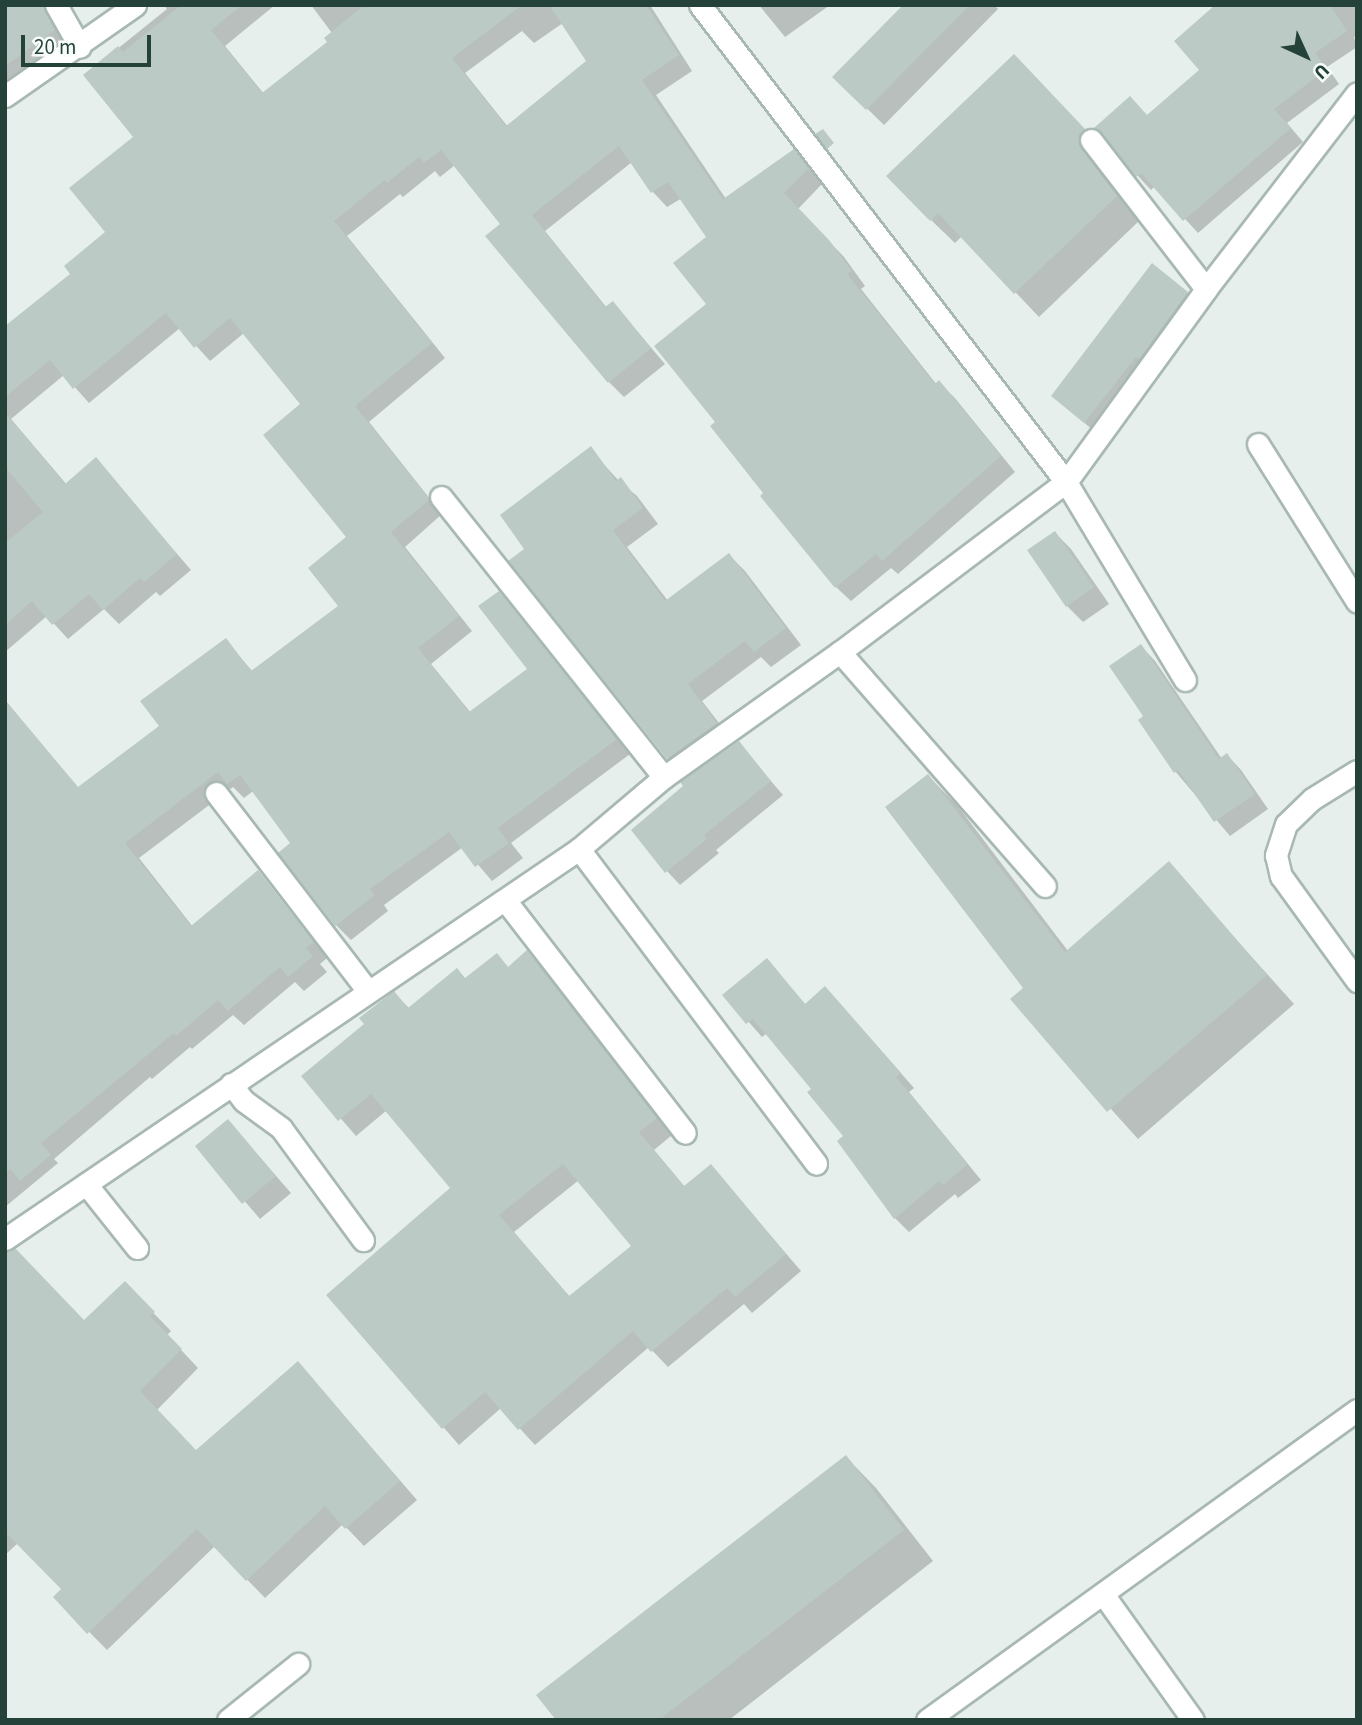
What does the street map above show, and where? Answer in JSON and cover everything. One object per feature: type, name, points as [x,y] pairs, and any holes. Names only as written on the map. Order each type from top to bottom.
[{"type":"street","points":[[56,5],[79,47]]},
{"type":"street","points":[[5,96],[79,47],[135,5]]},
{"type":"street","points":[[700,5],[1066,482],[1185,680]]},
{"type":"street","points":[[5,1239],[367,990],[579,849],[664,777],[840,652],[1066,482],[1206,289],[1357,93]]},
{"type":"street","points":[[1091,139],[1206,289]]},
{"type":"street","points":[[1258,444],[1357,602]]},
{"type":"street","points":[[441,497],[664,777]]},
{"type":"street","points":[[840,652],[1045,886]]},
{"type":"street","points":[[1357,771],[1312,799],[1286,824],[1276,855],[1281,876],[1357,981]]},
{"type":"street","points":[[216,793],[367,990]]},
{"type":"street","points":[[579,849],[816,1164]]},
{"type":"street","points":[[505,900],[685,1133]]},
{"type":"street","points":[[231,1084],[244,1101],[281,1128],[363,1240]]},
{"type":"street","points":[[86,1184],[137,1248]]},
{"type":"street","points":[[927,1720],[1357,1410]]},
{"type":"street","points":[[1103,1594],[1193,1720]]},
{"type":"street","points":[[228,1720],[298,1664]]},
{"type":"building","points":[[5,5],[43,5],[55,30],[5,66]]},
{"type":"building","points":[[242,5],[211,30],[262,93],[327,42],[324,38],[364,5],[522,5],[452,58],[506,126],[586,61],[549,5],[646,5],[679,55],[642,80],[723,199],[794,149],[809,168],[784,193],[829,240],[852,271],[847,274],[935,384],[939,380],[1001,456],[882,561],[876,554],[835,588],[760,496],[763,493],[710,426],[715,422],[654,346],[706,304],[673,263],[706,237],[668,182],[651,193],[619,146],[532,215],[605,307],[613,301],[651,348],[608,383],[485,236],[500,224],[441,150],[424,163],[419,157],[387,183],[385,180],[334,221],[432,343],[355,406],[429,500],[391,532],[459,616],[418,648],[469,712],[527,669],[478,606],[499,591],[617,739],[498,828],[509,843],[475,867],[449,832],[370,889],[375,895],[335,926],[278,853],[290,843],[240,775],[227,784],[218,772],[125,843],[191,926],[258,870],[314,942],[306,948],[313,956],[288,977],[280,967],[228,1011],[218,1000],[176,1036],[174,1033],[41,1143],[51,1155],[20,1181],[10,1169],[5,1173],[5,700],[78,787],[159,726],[140,701],[226,638],[251,671],[338,606],[308,568],[346,537],[263,435],[300,404],[230,318],[194,348],[166,313],[73,389],[50,360],[5,397],[5,326],[70,274],[64,266],[105,232],[69,188],[133,137],[83,75],[118,46],[123,52],[180,6]]},
{"type":"building","points":[[903,5],[970,5],[866,110],[832,77]]},
{"type":"building","points":[[1215,5],[1330,5],[1347,31],[1315,53],[1327,69],[1274,109],[1291,128],[1183,221],[1141,173],[1136,177],[1101,132],[1094,128],[1130,96],[1147,115],[1199,70],[1174,41]]},
{"type":"building","points":[[1014,54],[1085,129],[1079,136],[1080,147],[1117,196],[1014,294],[938,213],[930,221],[886,176]]},
{"type":"building","points":[[823,129],[834,143],[827,149],[815,134]]},
{"type":"building","points":[[1152,263],[1188,292],[1139,359],[1136,357],[1084,423],[1051,396]]},
{"type":"building","points":[[5,412],[65,484],[96,457],[177,554],[144,582],[140,578],[103,610],[89,594],[52,625],[32,601],[5,625],[5,543],[43,512],[5,467]]},
{"type":"building","points":[[591,446],[616,481],[621,477],[643,508],[613,530],[665,601],[729,553],[786,628],[754,652],[745,641],[688,684],[717,723],[667,759],[508,561],[524,549],[500,515]]},
{"type":"building","points":[[1055,531],[1094,587],[1066,607],[1027,550]]},
{"type":"building","points":[[1141,644],[1219,759],[1227,753],[1255,794],[1214,822],[1178,770],[1174,773],[1138,720],[1143,716],[1109,666]]},
{"type":"building","points":[[739,741],[771,781],[704,835],[707,839],[665,873],[631,830],[683,786],[680,782]]},
{"type":"building","points":[[928,774],[1065,952],[1169,861],[1267,975],[1107,1112],[1010,999],[1023,988],[885,807]]},
{"type":"building","points":[[527,950],[657,1118],[639,1132],[684,1186],[711,1164],[786,1254],[735,1297],[727,1288],[651,1352],[633,1331],[518,1430],[485,1392],[442,1429],[326,1295],[450,1188],[371,1094],[338,1121],[301,1076],[364,1024],[359,1018],[394,991],[408,1008],[457,968],[465,978],[497,953],[508,967]],"holes":[[[563,1164],[631,1246],[569,1296],[499,1215]]]},
{"type":"building","points":[[767,958],[805,1004],[825,986],[901,1073],[896,1077],[968,1164],[943,1185],[939,1181],[894,1219],[837,1141],[843,1136],[807,1092],[811,1089],[753,1019],[746,1024],[722,995]]},
{"type":"building","points":[[228,1119],[276,1176],[242,1204],[195,1146]]},
{"type":"building","points":[[15,1248],[84,1320],[125,1281],[155,1312],[150,1316],[182,1349],[140,1391],[196,1450],[298,1361],[400,1481],[345,1529],[325,1506],[246,1581],[197,1529],[87,1634],[53,1597],[61,1589],[5,1532],[5,1252]]},
{"type":"building","points":[[846,1455],[904,1530],[659,1720],[556,1720],[536,1695]]}]
